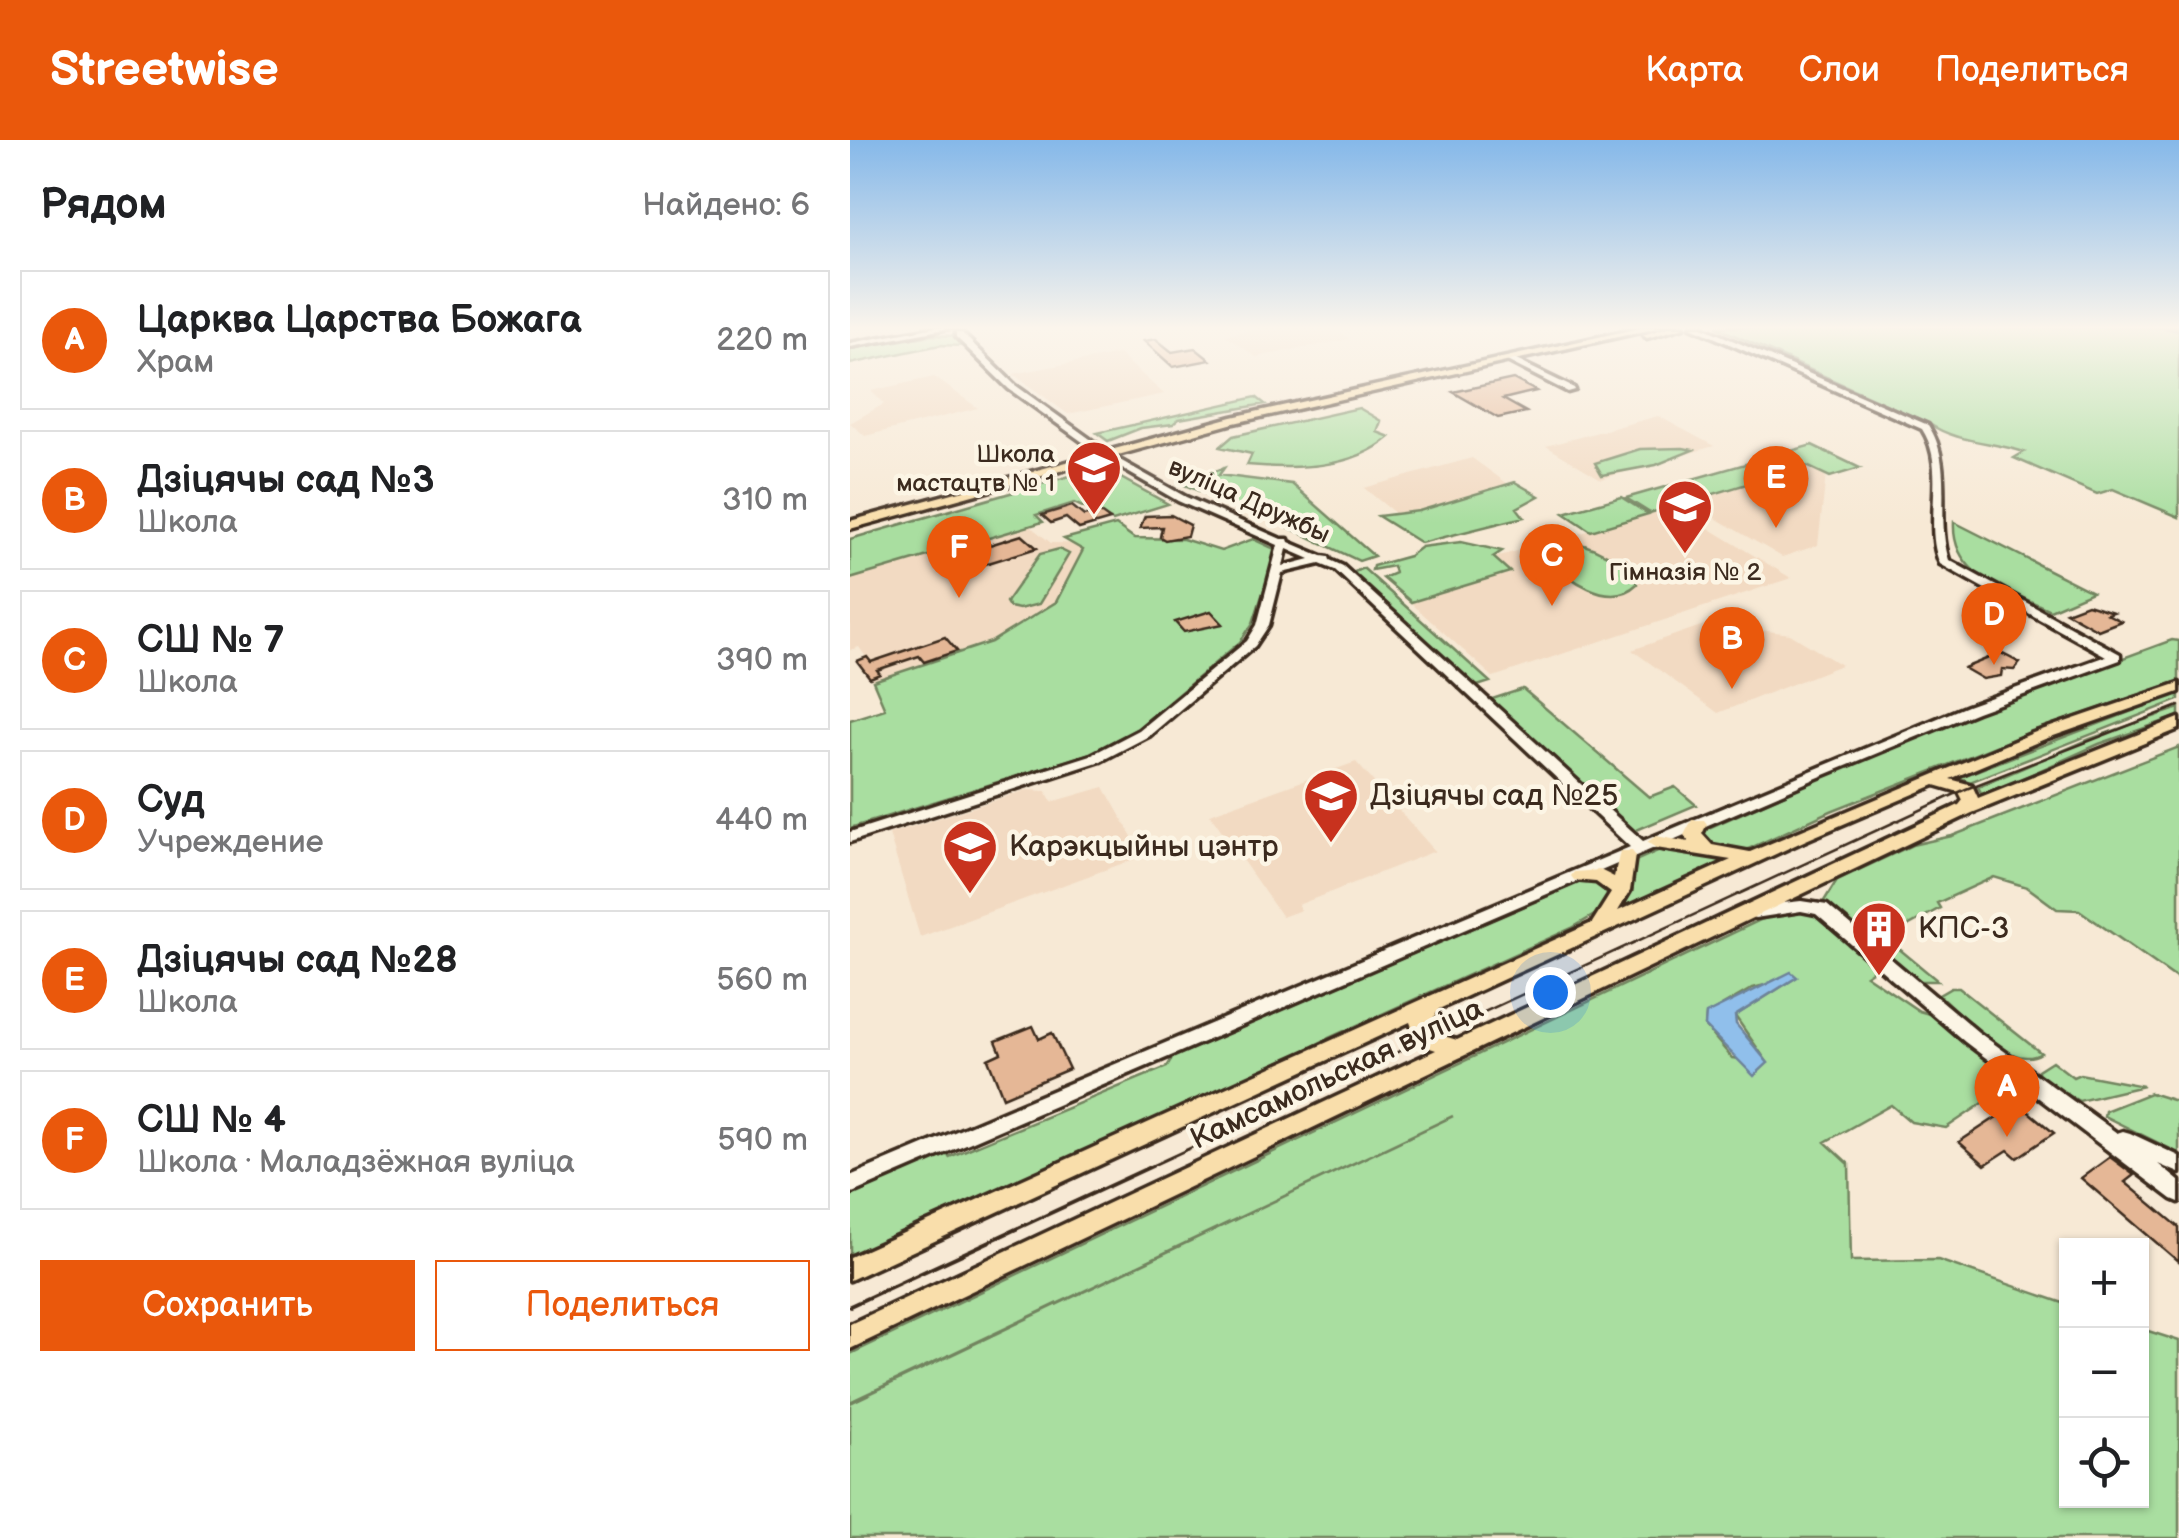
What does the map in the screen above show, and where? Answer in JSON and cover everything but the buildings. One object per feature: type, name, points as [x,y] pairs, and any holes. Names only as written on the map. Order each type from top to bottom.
[{"type":"main road","points":[[850,525],[1108,454],[1378,392]]},
{"type":"main road","name":"Камсамольская вуліца","points":[[850,1269],[1430,1008],[1752,857],[2039,736],[2179,687]]},
{"type":"main road","name":"Камсамольская вуліца","points":[[850,1337],[1966,809],[2179,723]]},
{"type":"main road","points":[[1934,780],[1950,781],[1966,790],[1970,800],[1966,809]]},
{"type":"main road","points":[[1698,824],[1693,835],[1709,852]]},
{"type":"main road","points":[[1597,928],[1641,849],[1752,857]]},
{"type":"main road","points":[[1580,876],[1600,876],[1621,891]]},
{"type":"main road","points":[[1430,1008],[1420,1024],[1424,1038],[1437,1046],[1460,1049]]},
{"type":"street","name":"вуліца Дружбы","points":[[1020,392],[1182,500],[1326,558],[1641,849]]},
{"type":"street","points":[[850,1185],[1972,708],[2116,657],[1944,562],[1938,539],[1934,444],[1925,427],[1845,392]]},
{"type":"street","points":[[850,836],[1096,758],[1144,733],[1251,643],[1263,625],[1284,541]]},
{"type":"street","points":[[1275,572],[1326,558]]},
{"type":"street","points":[[1821,909],[1820,888],[1828,874]]},
{"type":"street","points":[[1751,912],[1790,906],[1821,909],[2023,1076],[2106,1132],[2179,1193]]},
{"type":"street","points":[[2106,1132],[2179,1165]]},
{"type":"shaded area","points":[[872,392],[956,392],[978,408],[865,436],[850,423],[884,404]]},
{"type":"shaded area","points":[[1038,392],[1164,394],[1068,414]]},
{"type":"shaded area","points":[[1658,416],[1714,446],[1601,479],[1546,446]]},
{"type":"shaded area","points":[[1472,458],[1530,500],[1418,532],[1364,488]]},
{"type":"shaded area","points":[[1807,466],[1826,475],[1818,545],[1782,557],[1688,502]]},
{"type":"shaded area","points":[[1674,507],[1791,578],[1493,677],[1392,586]]},
{"type":"shaded area","points":[[1030,526],[1051,543],[1092,544],[1060,618],[873,681],[857,661],[866,657],[859,647],[850,650],[850,579]]},
{"type":"shaded area","points":[[1724,618],[1746,628],[1790,634],[1841,665],[1718,713],[1632,650]]},
{"type":"shaded area","name":"Дзіцячы сад №25","points":[[1356,762],[1435,851],[1298,905],[1301,910],[1282,917],[1210,814]]},
{"type":"shaded area","name":"Карэкцыйны цэнтр","points":[[1104,787],[1143,856],[920,937],[889,834],[1027,790],[1046,791],[1052,802]]},
{"type":"green space","points":[[1860,392],[2179,392],[2179,517],[2113,489],[2097,494],[2014,458],[2024,452],[1962,438]]},
{"type":"green space","points":[[1256,397],[1265,404],[1179,419],[1173,424],[1141,428],[1108,441],[1097,433]]},
{"type":"green space","points":[[1359,408],[1381,421],[1377,432],[1390,437],[1358,456],[1303,467],[1247,465],[1252,454],[1220,447],[1233,436]]},
{"type":"green space","points":[[1812,445],[1860,468],[1830,477],[1807,466],[1650,513],[1626,498]]},
{"type":"green space","points":[[1640,449],[1693,450],[1656,465],[1602,475],[1595,463]]},
{"type":"green space","points":[[1101,467],[1168,504],[1113,521],[1074,503],[1036,515],[1043,522],[850,579],[850,539]]},
{"type":"green space","points":[[1224,468],[1219,475],[1292,484],[1374,556],[1359,561],[1275,521],[1279,517],[1255,514],[1180,483]]},
{"type":"green space","points":[[1515,482],[1539,496],[1517,508],[1524,517],[1421,543],[1378,516],[1419,511]]},
{"type":"green space","points":[[1621,497],[1648,514],[1591,531],[1564,513]]},
{"type":"green space","points":[[1954,522],[2092,592],[2050,610],[2000,588],[1972,569],[1962,556]]},
{"type":"green space","points":[[1116,525],[1134,538],[1183,539],[1221,551],[1253,539],[1277,550],[1253,623],[1240,642],[1138,728],[1091,753],[850,828],[850,720],[885,709],[873,681],[991,642],[1056,602],[1083,550],[1064,539]]},
{"type":"green space","points":[[1461,542],[1502,551],[1493,557],[1510,572],[1411,602],[1383,578],[1395,573],[1393,566],[1372,570],[1373,566],[1409,556],[1421,547]]},
{"type":"green space","points":[[1566,542],[1585,545],[1606,555],[1625,568],[1637,584],[1614,594],[1601,593],[1576,581],[1545,556],[1549,547]]},
{"type":"green space","points":[[1059,549],[1069,554],[1039,604],[1009,607],[1006,602],[1040,554]]},
{"type":"green space","points":[[1363,568],[1490,682],[1474,687],[1350,574]]},
{"type":"green space","points":[[2172,640],[2179,641],[2179,681],[2036,730],[1831,811],[1744,851],[1712,847],[1703,837],[1706,829],[1936,727]]},
{"type":"green space","points":[[1523,689],[1649,797],[1675,787],[1696,805],[1632,832],[1489,700]]},
{"type":"green space","points":[[2179,693],[2179,700],[1970,782],[1960,777]]},
{"type":"green space","points":[[2179,708],[2179,716],[2099,744],[1983,796],[1978,787],[2090,739]]},
{"type":"green space","points":[[2179,747],[2179,980],[2079,910],[2057,909],[2027,887],[1994,877],[1937,903],[1940,908],[1886,938],[1938,981],[1913,981],[1824,901],[1837,880],[1912,845],[1952,836]]},
{"type":"green space","points":[[1664,848],[1727,860],[1623,908],[1633,862]]},
{"type":"green space","points":[[1582,881],[1597,882],[1609,897],[1596,914],[1572,928],[1329,1038],[1214,1097],[850,1257],[850,1191],[946,1150],[949,1157],[1167,1067],[1173,1057]]},
{"type":"green space","points":[[1794,910],[1817,911],[1878,967],[1866,975],[1919,1011],[1940,1017],[1999,1066],[2004,1089],[1946,1128],[1911,1122],[1891,1105],[1825,1142],[1849,1164],[1851,1261],[1938,1260],[2059,1302],[2059,1508],[2149,1508],[2149,1331],[2179,1341],[2179,1538],[850,1538],[850,1403],[1453,1116],[850,1402],[850,1354],[1760,920]],"holes":[[[1797,977],[1735,1016],[1767,1062],[1732,1058],[1705,1026],[1706,1015],[1753,988]]]},
{"type":"green space","points":[[1959,988],[2041,1053],[2015,1055],[1987,1039],[1939,995]]},
{"type":"green space","points":[[2052,1061],[2073,1077],[2080,1074],[2143,1086],[2079,1101],[2038,1078],[2038,1070]]},
{"type":"green space","points":[[2150,1093],[2179,1102],[2179,1153],[2104,1116],[2105,1111]]},
{"type":"water","points":[[1791,972],[1797,977],[1735,1016],[1736,1024],[1768,1063],[1754,1076],[1705,1026],[1706,1014]]},
{"type":"tram line","points":[[1147,1168],[1966,789],[2179,706]]},
{"type":"tram line","points":[[850,1306],[1152,1166]]},
{"type":"place","name":"Школа мастацтв № 1","points":[[1094,517]]},
{"type":"place","name":"Дзіцячы сад №28","points":[[1776,528]]},
{"type":"place","name":"Гімназія № 2","points":[[1685,556]]},
{"type":"place","name":"СШ № 4","points":[[959,598]]},
{"type":"place","name":"СШ № 7","points":[[1552,606]]},
{"type":"place","name":"Суд","points":[[1994,665]]},
{"type":"place","name":"Дзіцячы сад №3","points":[[1732,689]]},
{"type":"place","name":"Дзіцячы сад №25","points":[[1331,845]]},
{"type":"place","name":"Карэкцыйны цэнтр","points":[[970,896]]},
{"type":"place","name":"КПС-3","points":[[1879,978]]},
{"type":"place","name":"Царква Царства Божага","points":[[2007,1137]]}]
